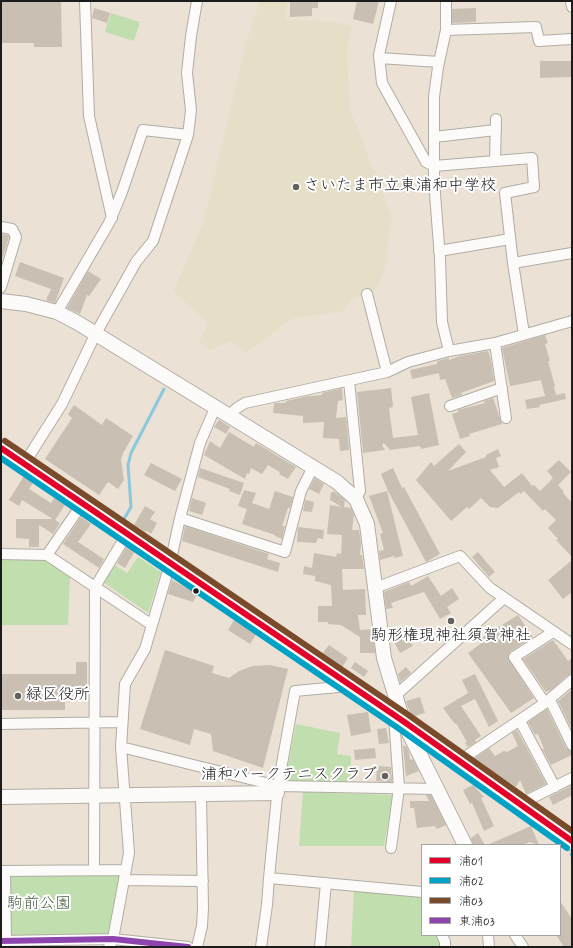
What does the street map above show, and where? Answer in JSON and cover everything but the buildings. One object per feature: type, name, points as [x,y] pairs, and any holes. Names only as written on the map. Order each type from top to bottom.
[{"type":"highway","points":[[1,448],[398,719],[464,758],[522,806],[572,841]]},
{"type":"street","points":[[85,1],[89,116],[112,218]]},
{"type":"street","points":[[24,464],[62,404],[95,335],[136,262],[153,241],[188,135],[191,110],[187,73],[197,1]]},
{"type":"street","points":[[391,1],[379,55],[382,83],[426,162],[434,166],[532,158],[534,187],[505,193],[513,263],[524,334]]},
{"type":"street","points":[[446,1],[446,30],[434,97],[434,166],[442,322],[449,351]]},
{"type":"street","points":[[571,1],[572,7]]},
{"type":"street","points":[[446,30],[536,27],[539,41],[572,39]]},
{"type":"street","points":[[379,58],[440,62]]},
{"type":"street","points":[[495,161],[496,119]]},
{"type":"street","points":[[56,312],[112,218],[143,130],[188,135]]},
{"type":"street","points":[[434,137],[496,130]]},
{"type":"street","points":[[1,227],[12,229],[16,237],[1,287]]},
{"type":"street","points":[[439,251],[510,239]]},
{"type":"street","points":[[513,263],[572,252]]},
{"type":"street","points":[[367,294],[387,372]]},
{"type":"street","points":[[1,301],[26,304],[56,312],[78,323],[95,335],[337,482],[356,499],[367,524],[384,658],[395,696],[398,719],[399,788],[392,848]]},
{"type":"street","points":[[228,416],[245,403],[387,372],[408,362],[449,351],[495,343],[572,321]]},
{"type":"street","points":[[495,343],[506,418]]},
{"type":"street","points":[[349,381],[360,491],[356,499]]},
{"type":"street","points":[[450,406],[502,388]]},
{"type":"street","points":[[111,943],[129,853],[121,747],[125,684],[145,649],[170,564],[180,518],[200,443],[215,408]]},
{"type":"street","points":[[180,518],[285,552],[301,491],[313,467]]},
{"type":"street","points":[[47,555],[82,504]]},
{"type":"street","points":[[94,870],[95,586],[127,534]]},
{"type":"street","points":[[1,554],[47,555],[152,625]]},
{"type":"street","points":[[375,588],[460,556],[490,588],[572,644]]},
{"type":"street","points":[[395,696],[504,598]]},
{"type":"street","points":[[553,632],[514,658],[547,701],[571,742]]},
{"type":"street","points":[[464,758],[520,721],[572,680]]},
{"type":"street","points":[[261,947],[267,906],[277,790],[295,691],[349,686]]},
{"type":"street","points":[[398,719],[464,844]]},
{"type":"street","points":[[520,721],[555,786]]},
{"type":"street","points":[[1,724],[122,722]]},
{"type":"street","points":[[121,747],[277,790]]},
{"type":"street","points":[[522,806],[530,799],[572,778]]},
{"type":"street","points":[[1,797],[201,794],[277,790],[399,788],[436,789]]},
{"type":"street","points":[[197,947],[202,926],[203,881],[201,794]]},
{"type":"street","points":[[126,870],[3,871],[3,941],[111,943],[188,947]]},
{"type":"street","points":[[269,878],[421,892]]},
{"type":"street","points":[[124,880],[203,881]]},
{"type":"street","points":[[320,947],[326,883]]},
{"type":"street","points":[[442,936],[445,947]]},
{"type":"street","points":[[488,936],[489,947]]},
{"type":"street","points":[[516,936],[522,947]]},
{"type":"shaded area","name":"さいたま市立東浦和中学校","points":[[260,1],[287,1],[286,20],[332,21],[351,26],[347,54],[350,110],[391,215],[385,269],[374,292],[352,299],[343,311],[292,319],[246,353],[231,341],[210,350],[199,343],[208,322],[173,292],[203,224],[247,40]]},
{"type":"green space","points":[[111,13],[140,22],[134,41],[105,32]]},
{"type":"green space","points":[[138,557],[161,572],[148,613],[103,582],[115,565],[127,573]]},
{"type":"green space","points":[[46,559],[70,577],[68,625],[1,625],[1,560]]},
{"type":"green space","points":[[296,724],[340,733],[337,754],[351,756],[350,783],[285,781]]},
{"type":"green space","points":[[303,792],[393,795],[384,846],[299,846]]},
{"type":"green space","name":"駒前公園","points":[[121,873],[108,934],[12,937],[8,934],[8,879],[11,875]]},
{"type":"green space","points":[[354,891],[421,895],[421,936],[438,936],[440,947],[351,947]]},
{"type":"waterway","points":[[124,519],[131,507],[128,465],[131,453],[164,389]]},
{"type":"transit line","name":"浦03","points":[[5,441],[407,714],[572,831]]},
{"type":"transit line","name":"浦01","points":[[1,448],[403,721],[572,841]]},
{"type":"transit line","name":"浦02","points":[[1,458],[398,728],[567,848]]},
{"type":"transit line","name":"東浦03","points":[[1,941],[113,939],[188,947]]},
{"type":"place","name":"さいたま市立東浦和中学校","points":[[296,187]]},
{"type":"place","name":"駒形権現神社須賀神社","points":[[451,621]]},
{"type":"place","name":"緑区役所","points":[[18,696]]},
{"type":"place","name":"浦和パークテニスクラブ","points":[[385,776]]}]
